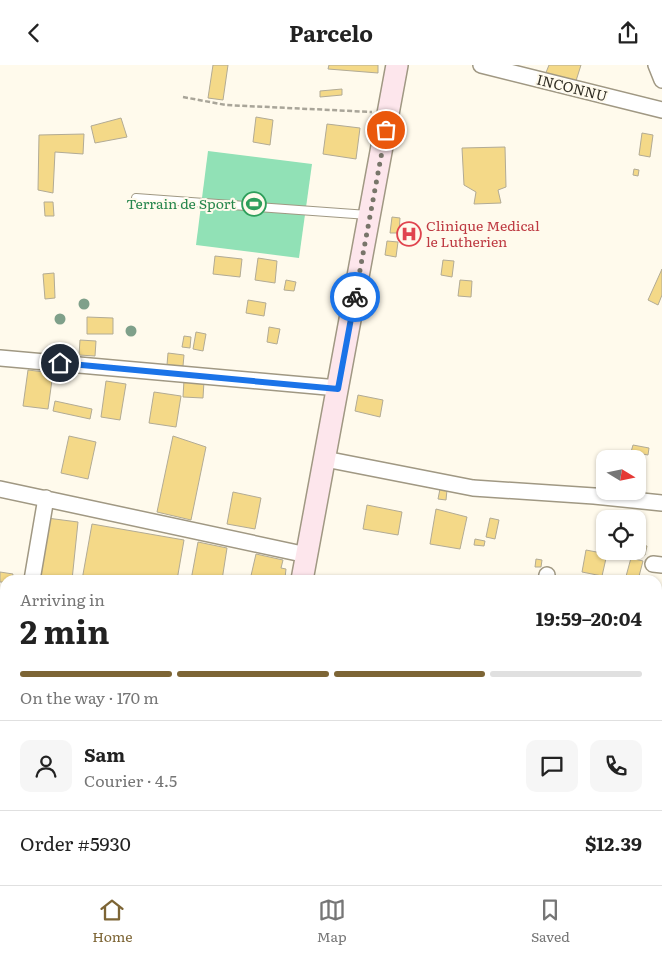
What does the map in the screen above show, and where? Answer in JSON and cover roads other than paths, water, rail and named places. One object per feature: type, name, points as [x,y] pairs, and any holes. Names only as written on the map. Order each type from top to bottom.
[{"type":"street","points":[[303,575],[398,65]]},
{"type":"street","name":"INCONNU","points":[[481,65],[662,111]]},
{"type":"street","points":[[656,65],[662,80]]},
{"type":"street","points":[[0,358],[338,389]]},
{"type":"street","points":[[325,459],[473,488],[661,501]]},
{"type":"street","points":[[0,489],[307,555]]},
{"type":"street","points":[[33,575],[46,499]]},
{"type":"lane","points":[[136,198],[370,215]]},
{"type":"place","name":"Terrain de Sport","points":[[254,204]]},
{"type":"place","name":"Clinique Medical le Lutherien","points":[[409,234]]}]
